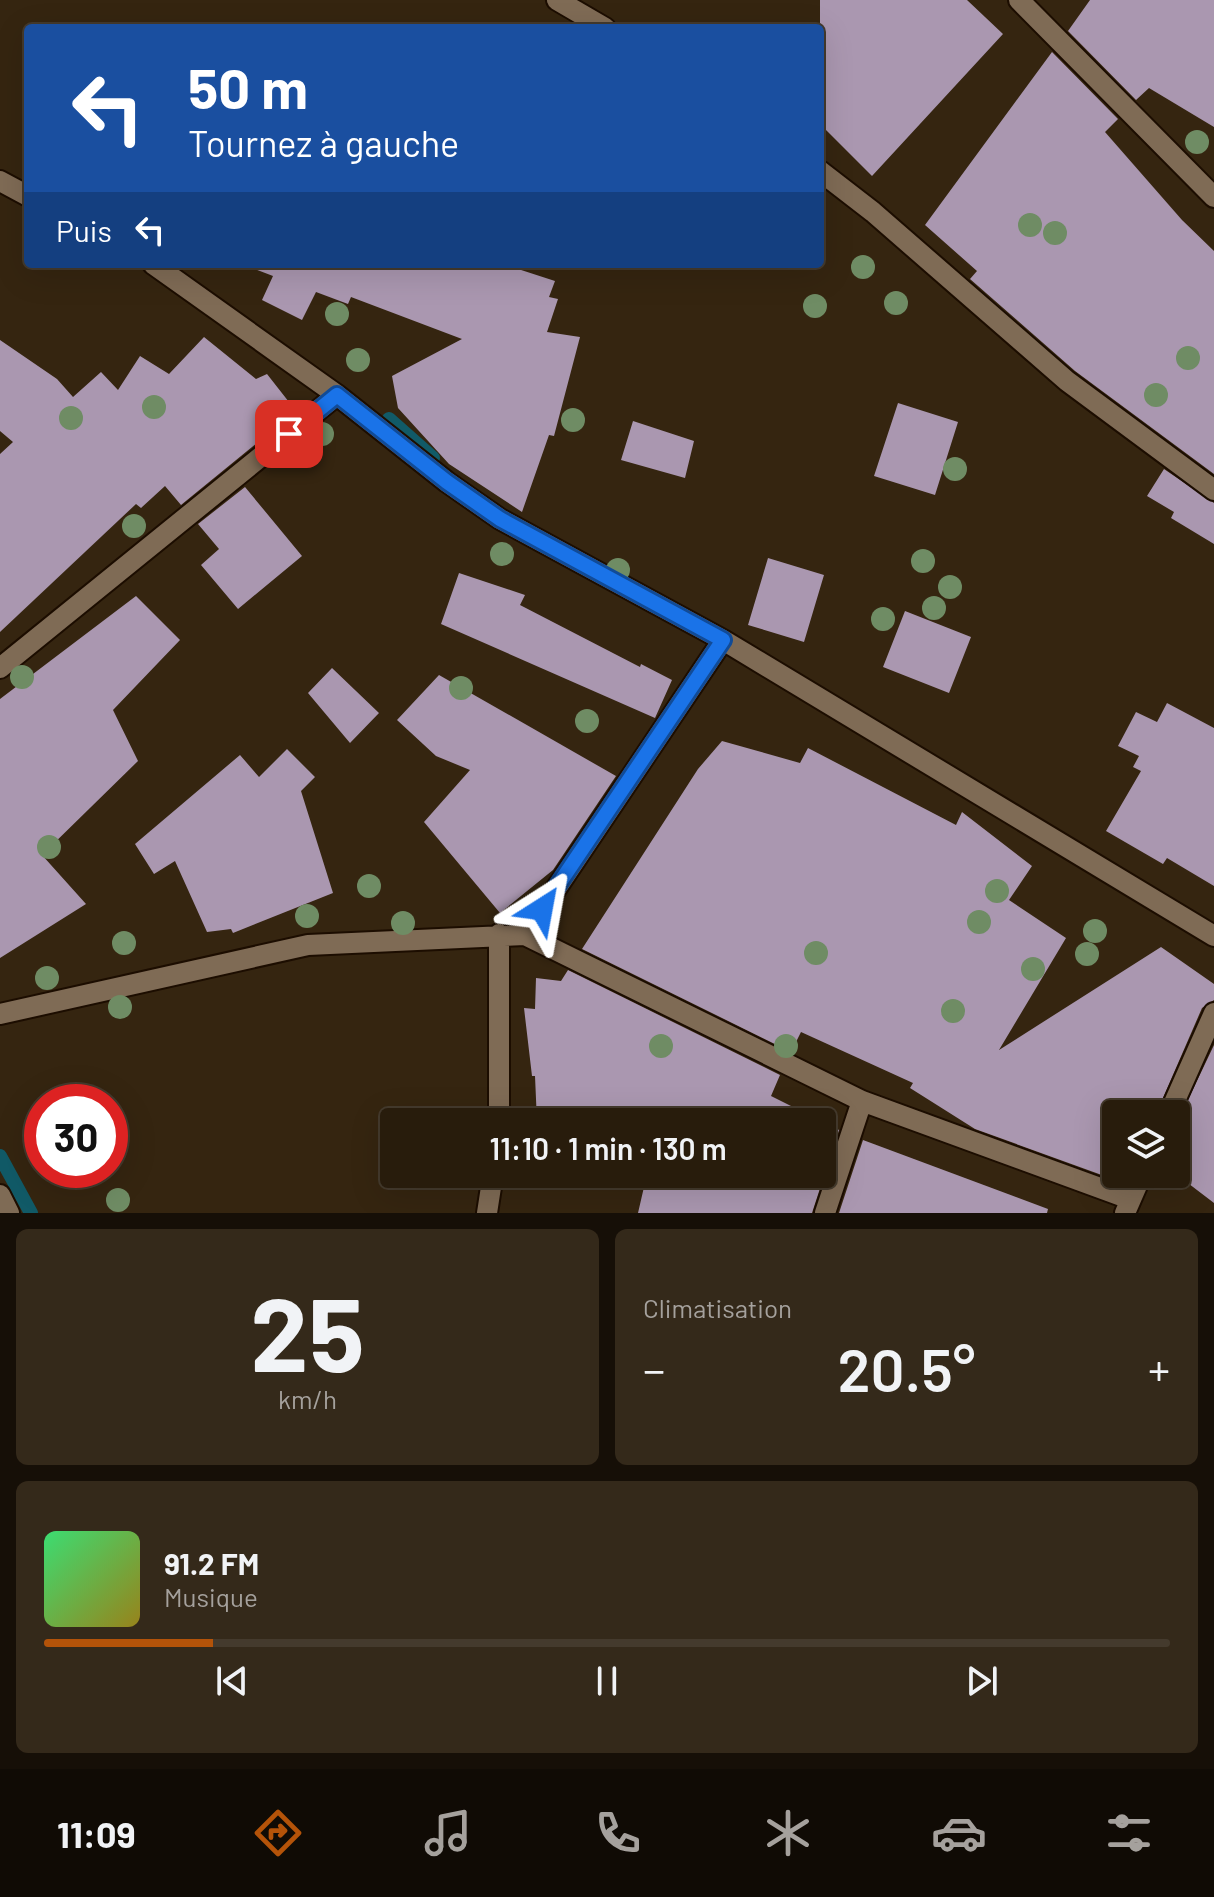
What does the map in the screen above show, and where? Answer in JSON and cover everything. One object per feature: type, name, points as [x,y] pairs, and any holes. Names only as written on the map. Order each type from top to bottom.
[{"type":"street","points":[[557,0],[598,24]]},
{"type":"street","points":[[1019,0],[1212,192]]},
{"type":"street","points":[[824,174],[873,212],[1067,381],[1214,490]]},
{"type":"street","points":[[0,181],[24,194]]},
{"type":"street","points":[[159,268],[337,395],[447,482],[500,519],[723,640],[1214,936]]},
{"type":"street","points":[[0,668],[337,395]]},
{"type":"street","points":[[525,935],[723,640]]},
{"type":"street","points":[[499,934],[499,1108]]},
{"type":"street","points":[[0,1014],[308,945],[525,935],[862,1101],[1128,1206]]},
{"type":"street","points":[[1175,1100],[1214,1013]]},
{"type":"street","points":[[825,1213],[862,1101]]},
{"type":"street","points":[[487,1213],[491,1188]]},
{"type":"street","points":[[0,1195],[9,1213]]},
{"type":"building","points":[[820,0],[967,0],[1003,34],[872,176],[824,128],[824,24],[820,24]]},
{"type":"building","points":[[1090,0],[1214,0],[1214,127],[1149,88],[1136,100],[1068,31]]},
{"type":"building","points":[[1052,52],[1118,119],[1105,132],[1182,220],[1214,251],[1214,474],[1075,371],[970,279],[977,271],[925,225]]},
{"type":"building","points":[[252,268],[515,268],[555,281],[549,297],[558,299],[547,332],[580,337],[554,436],[549,435],[522,512],[449,464],[398,408],[392,376],[462,339],[351,297],[348,304],[316,292],[302,320],[262,300],[273,276]]},
{"type":"building","points":[[204,337],[256,379],[267,374],[296,411],[181,505],[165,486],[141,508],[136,504],[0,632],[0,454],[13,442],[0,431],[0,340],[57,379],[73,397],[101,372],[118,390],[140,356],[169,374]]},
{"type":"building","points":[[898,403],[958,422],[935,495],[874,476]]},
{"type":"building","points":[[633,421],[694,441],[685,478],[621,460]]},
{"type":"building","points":[[1164,469],[1214,503],[1214,544],[1171,518],[1174,512],[1147,496]]},
{"type":"building","points":[[245,487],[302,556],[238,609],[201,565],[219,549],[198,524]]},
{"type":"building","points":[[768,558],[824,575],[804,642],[748,625]]},
{"type":"building","points":[[459,573],[525,595],[520,605],[640,667],[641,664],[672,680],[655,718],[441,624]]},
{"type":"building","points":[[136,596],[180,640],[113,710],[138,761],[42,855],[86,904],[0,958],[0,699]]},
{"type":"building","points":[[905,611],[971,637],[949,693],[883,667]]},
{"type":"building","points":[[332,668],[379,713],[350,743],[308,693]]},
{"type":"building","points":[[439,675],[616,776],[553,870],[500,913],[424,822],[470,770],[436,756],[397,720]]},
{"type":"building","points":[[1167,703],[1214,728],[1214,886],[1167,858],[1163,864],[1106,831],[1141,771],[1133,767],[1139,756],[1118,746],[1136,712],[1157,722]]},
{"type":"building","points":[[722,741],[800,763],[808,748],[956,825],[962,812],[1032,866],[1009,900],[1066,938],[999,1050],[1161,947],[1214,984],[1214,1000],[1202,1008],[1162,1100],[1102,1100],[1102,1175],[975,1129],[910,1088],[913,1083],[801,1032],[791,1052],[582,949],[698,769]]},
{"type":"building","points":[[287,749],[315,777],[301,791],[333,893],[233,933],[231,929],[207,932],[175,861],[154,874],[135,844],[240,755],[259,777]]},
{"type":"building","points":[[568,970],[780,1075],[771,1096],[795,1108],[536,1108],[535,1076],[532,1076],[524,1008],[535,1009],[536,978],[561,981]]},
{"type":"building","points":[[1214,1045],[1214,1203],[1190,1185],[1188,1100]]},
{"type":"building","points":[[863,1140],[1048,1209],[1047,1213],[839,1213]]},
{"type":"building","points":[[644,1188],[820,1188],[812,1213],[638,1213]]},
{"type":"waterway","points":[[389,419],[433,458]]},
{"type":"waterway","points":[[0,1156],[31,1213]]},
{"type":"route","points":[[289,434],[337,395],[447,482],[500,519],[723,640],[542,909]]}]
